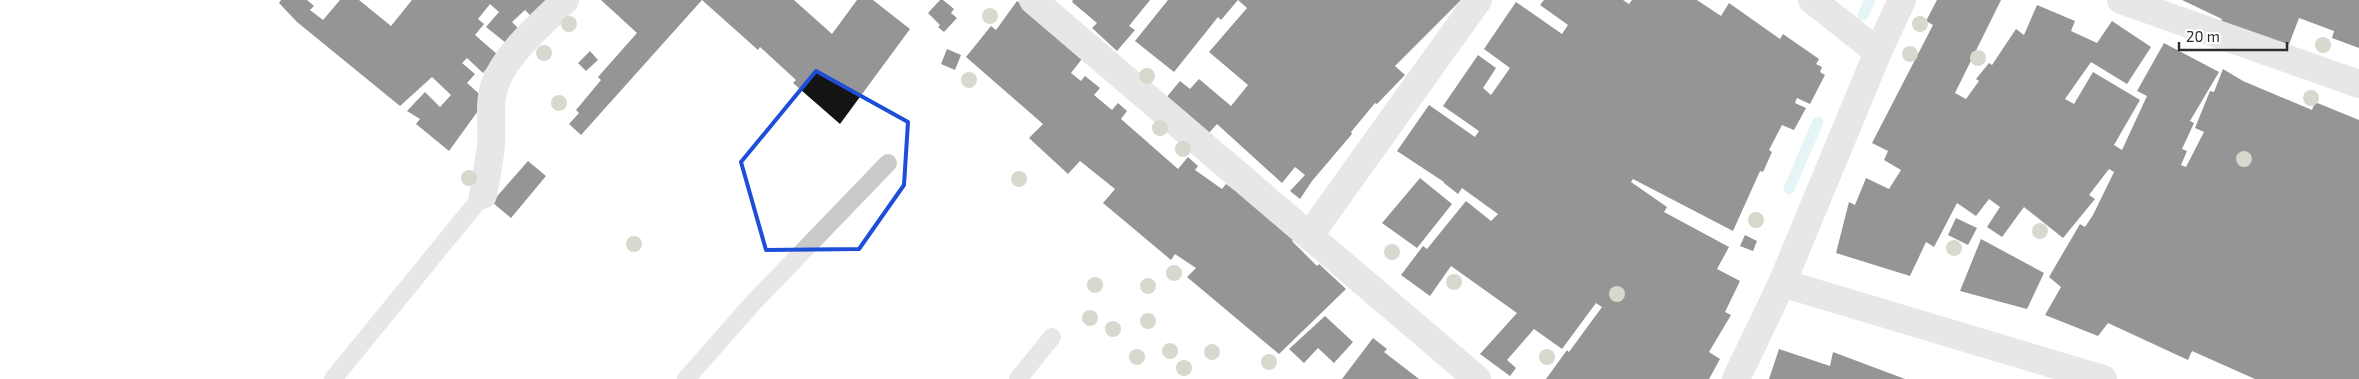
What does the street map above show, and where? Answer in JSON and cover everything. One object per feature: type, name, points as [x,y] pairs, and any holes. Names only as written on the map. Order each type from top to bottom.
[{"type":"street","points":[[482,195],[491,144],[489,121],[492,96],[499,75],[517,51],[564,0]]},
{"type":"street","points":[[1033,0],[1477,379]]},
{"type":"street","points":[[1309,236],[1478,0]]},
{"type":"street","points":[[1812,0],[1878,52]]},
{"type":"street","points":[[1736,379],[1782,282],[1878,52],[1902,0]]},
{"type":"street","points":[[2121,0],[2359,84]]},
{"type":"street","points":[[1782,282],[2066,374],[2103,379]]},
{"type":"lane","points":[[686,379],[753,302],[888,163]]},
{"type":"lane","points":[[333,379],[482,195]]},
{"type":"lane","points":[[1018,379],[1052,337]]},
{"type":"highlighted area","points":[[816,71],[908,122],[904,185],[859,249],[766,250],[741,162]]},
{"type":"building","points":[[281,0],[307,0],[314,6],[310,10],[323,20],[340,0],[359,0],[391,26],[412,0],[549,0],[532,17],[525,10],[512,22],[520,30],[506,43],[486,27],[499,12],[490,4],[478,19],[484,24],[475,35],[498,55],[483,73],[467,58],[462,63],[475,74],[467,83],[484,98],[483,104],[449,151],[416,124],[420,119],[407,111],[425,92],[440,107],[451,95],[432,77],[400,106],[297,22],[279,3]]},
{"type":"building","points":[[601,0],[702,0],[581,135],[569,124],[579,113],[576,110],[601,80],[598,77],[637,33]]},
{"type":"building","points":[[702,0],[794,0],[832,34],[857,0],[873,0],[910,29],[840,124],[793,83],[796,80],[760,47],[758,50]]},
{"type":"building","points":[[940,0],[943,0],[954,9],[951,13],[957,18],[944,32],[928,13]]},
{"type":"building","points":[[1073,0],[1150,0],[1129,26],[1135,30],[1117,51],[1092,28],[1097,23],[1072,2]]},
{"type":"building","points":[[1168,0],[1238,0],[1221,20],[1218,17],[1174,72],[1135,41]]},
{"type":"building","points":[[1238,0],[1461,0],[1395,66],[1405,75],[1377,104],[1375,103],[1351,132],[1352,134],[1312,181],[1300,199],[1290,191],[1305,175],[1295,167],[1282,183],[1217,124],[1208,134],[1165,99],[1180,81],[1190,89],[1199,79],[1231,106],[1248,85],[1209,52],[1247,8]]},
{"type":"building","points":[[1544,0],[1623,0],[1629,4],[1632,0],[1697,0],[1721,16],[1729,3],[1780,39],[1783,34],[1819,59],[1816,64],[1822,67],[1820,72],[1825,75],[1810,104],[1797,98],[1795,103],[1806,108],[1794,130],[1782,125],[1769,150],[1772,152],[1763,172],[1760,171],[1733,231],[1633,179],[1631,182],[1667,207],[1664,212],[1729,247],[1717,269],[1740,281],[1725,312],[1731,315],[1709,352],[1720,359],[1709,379],[1546,379],[1567,350],[1569,352],[1602,307],[1596,303],[1562,349],[1534,329],[1507,360],[1516,368],[1510,376],[1480,354],[1517,313],[1451,266],[1430,296],[1401,275],[1423,246],[1427,249],[1466,201],[1491,221],[1498,214],[1462,188],[1458,194],[1444,182],[1397,151],[1429,105],[1475,137],[1479,131],[1443,106],[1478,55],[1496,68],[1483,88],[1491,95],[1510,68],[1484,49],[1516,2],[1562,34],[1568,25],[1540,5]]},
{"type":"building","points":[[1937,0],[2001,0],[1955,93],[1966,99],[1979,81],[1976,79],[1989,63],[1992,65],[2016,29],[2024,35],[2037,5],[2075,21],[2071,31],[2097,43],[2112,21],[2151,47],[2127,84],[2091,62],[2065,99],[2074,104],[2093,72],[2140,100],[2114,145],[2122,150],[2147,96],[2137,91],[2164,43],[2219,72],[2190,121],[2194,123],[2182,149],[2187,151],[2181,165],[2186,167],[2204,132],[2195,128],[2210,91],[2214,92],[2223,69],[2243,81],[2312,110],[2315,102],[2359,120],[2359,379],[2255,379],[2192,351],[2188,360],[2108,323],[2098,336],[2045,315],[2061,287],[2049,277],[2080,224],[2085,227],[2093,215],[2114,172],[2109,169],[2089,195],[2095,199],[2063,238],[2024,207],[2002,237],[1987,227],[2000,207],[1989,199],[1976,216],[1957,203],[1934,247],[1926,242],[1910,276],[1836,253],[1849,202],[1855,205],[1866,178],[1889,189],[1901,170],[1884,160],[1888,151],[1872,143],[1933,25],[1926,21]]},
{"type":"building","points":[[2182,0],[2359,0],[2359,48],[2332,38],[2334,31],[2299,18],[2288,47],[2217,31],[2222,19]]},
{"type":"building","points":[[1017,1],[1085,55],[1071,73],[1081,81],[1085,76],[1100,88],[1094,95],[1112,110],[1118,103],[1127,111],[1121,119],[1178,169],[1188,157],[1198,166],[1195,170],[1222,189],[1226,184],[1256,205],[1294,238],[1292,241],[1317,266],[1319,264],[1346,289],[1279,354],[1187,277],[1196,268],[1175,254],[1171,260],[1103,203],[1115,189],[1080,161],[1068,174],[1029,138],[1043,124],[966,57],[991,26],[996,30]]},
{"type":"building","points":[[947,49],[961,55],[955,70],[941,64]]},
{"type":"building","points":[[590,51],[598,60],[586,71],[578,63]]},
{"type":"building","points":[[528,161],[546,176],[511,218],[492,202]]},
{"type":"building","points":[[1420,178],[1452,204],[1417,248],[1382,223]]},
{"type":"building","points":[[1956,218],[1977,228],[1968,245],[1948,235]]},
{"type":"building","points":[[1745,235],[1757,241],[1753,251],[1740,246]]},
{"type":"building","points":[[1981,239],[2044,273],[2027,309],[1960,291]]},
{"type":"building","points":[[1325,316],[1353,342],[1334,363],[1318,348],[1304,363],[1289,349]]},
{"type":"building","points":[[1373,338],[1387,349],[1384,352],[1419,379],[1342,379]]},
{"type":"building","points":[[1779,349],[1830,366],[1833,352],[1905,379],[1769,379]]},
{"type":"waterway","points":[[1863,15],[1870,0]]},
{"type":"waterway","points":[[1789,189],[1818,122]]}]
